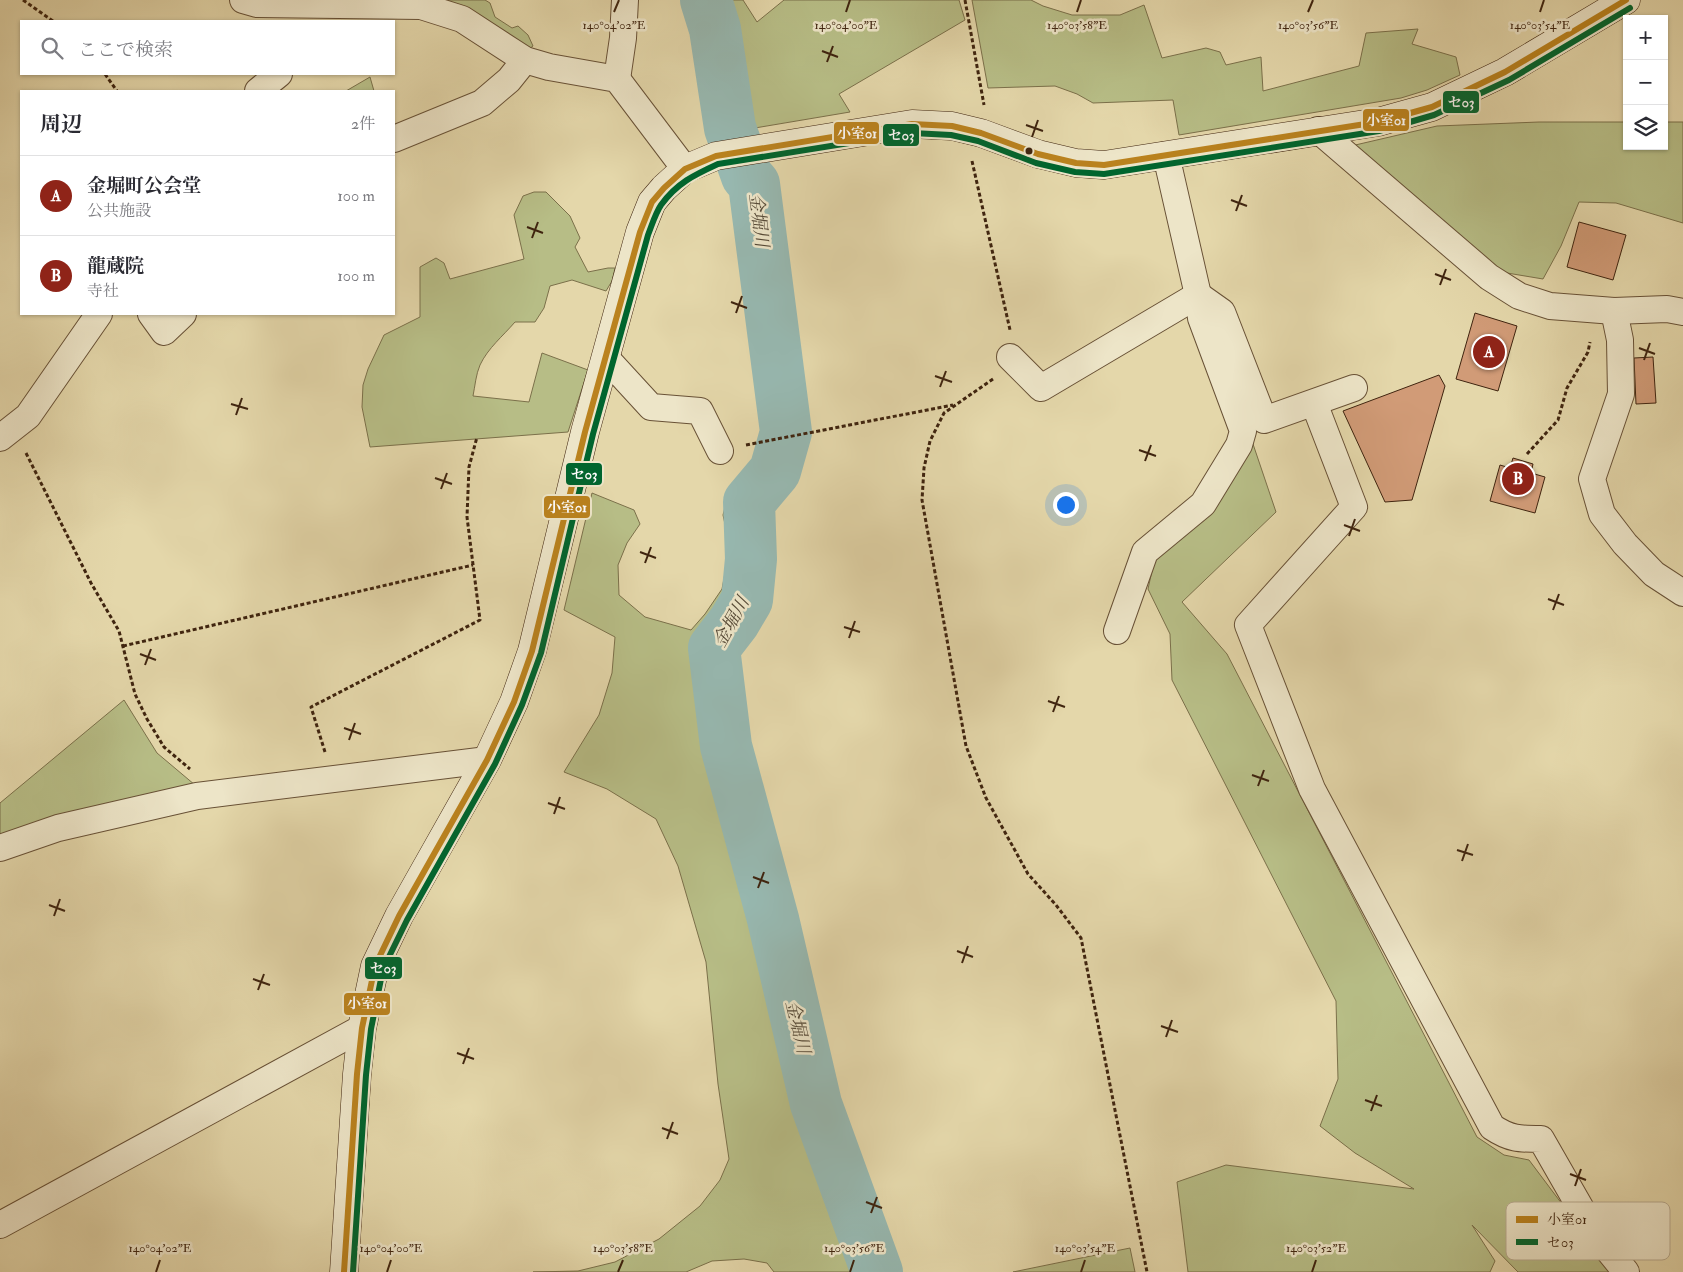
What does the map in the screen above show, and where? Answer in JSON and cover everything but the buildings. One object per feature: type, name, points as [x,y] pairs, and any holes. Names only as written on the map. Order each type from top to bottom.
[{"type":"street","points":[[243,0],[256,4],[312,13],[421,6],[462,19],[526,60],[549,67],[617,79],[685,169]]},
{"type":"street","points":[[617,79],[623,38],[625,0]]},
{"type":"street","points":[[344,1272],[357,1074],[362,1028],[375,966],[399,916],[487,760],[514,702],[532,651],[585,432],[640,232],[652,202],[664,188],[685,169],[716,156],[912,124],[952,126],[977,132],[1038,154],[1076,163],[1104,164],[1378,122],[1432,107],[1506,72],[1626,0]]},
{"type":"street","points":[[395,139],[482,102],[509,80],[526,60]]},
{"type":"street","points":[[259,90],[278,75]]},
{"type":"street","points":[[1318,130],[1489,277],[1519,296],[1550,306],[1606,310],[1667,309],[1683,312]]},
{"type":"street","points":[[1117,631],[1145,552],[1202,504],[1239,446],[1243,431],[1201,318],[1198,295],[1166,155]]},
{"type":"street","points":[[1010,357],[1041,388],[1198,295]]},
{"type":"street","points":[[1198,295],[1222,312],[1264,420],[1354,388]]},
{"type":"street","points":[[1606,310],[1620,340],[1621,394],[1592,479],[1602,514],[1625,544],[1654,574],[1683,594]]},
{"type":"street","points":[[0,438],[28,416],[98,315]]},
{"type":"street","points":[[152,315],[164,332],[182,315]]},
{"type":"street","points":[[606,358],[651,407],[700,411],[720,450]]},
{"type":"street","points":[[1314,403],[1354,507],[1248,624],[1312,789],[1492,1127],[1505,1136],[1517,1139],[1541,1138],[1577,1202]]},
{"type":"street","points":[[0,848],[58,828],[197,796],[487,760]]},
{"type":"street","points":[[0,1225],[362,1028]]},
{"type":"street","points":[[1616,1260],[1626,1272]]},
{"type":"path","points":[[23,0],[51,20]]},
{"type":"path","points":[[965,0],[977,132],[1013,342],[1005,369],[992,381],[944,413],[930,441],[924,468],[922,500],[966,746],[986,798],[1028,874],[1056,905],[1081,938],[1147,1272]]},
{"type":"path","points":[[106,75],[116,90]]},
{"type":"path","points":[[1526,454],[1558,420],[1567,388],[1588,352],[1606,310]]},
{"type":"path","points":[[774,440],[956,404]]},
{"type":"path","points":[[28,416],[22,437],[27,458],[90,583],[119,631],[135,694],[164,747],[194,772],[227,793]]},
{"type":"path","points":[[334,779],[311,707],[480,620],[467,517],[469,467],[477,437]]},
{"type":"path","points":[[123,646],[473,565]]},
{"type":"green space","points":[[431,0],[485,0],[490,3],[495,17],[512,28],[518,26],[528,35],[533,46],[529,49]]},
{"type":"green space","points":[[713,0],[743,0],[757,22],[784,0],[959,0],[965,20],[839,94],[850,112],[749,129],[731,91],[724,30]]},
{"type":"green space","points":[[972,0],[1031,0],[1043,6],[1072,15],[1120,15],[1144,5],[1162,58],[1206,48],[1220,52],[1226,65],[1261,57],[1263,91],[1359,66],[1366,33],[1418,29],[1412,44],[1456,57],[1460,75],[1427,90],[1401,98],[1179,135],[1173,100],[1093,103],[1077,94],[1055,86],[988,88]]},
{"type":"green space","points":[[370,77],[374,90],[348,90]]},
{"type":"green space","points":[[1539,122],[1623,122],[1623,150],[1668,150],[1668,122],[1683,122],[1683,223],[1616,203],[1579,202],[1561,246],[1543,279],[1489,270],[1351,146],[1437,126]]},
{"type":"green space","points":[[534,192],[546,192],[570,216],[580,238],[575,247],[588,272],[615,268],[612,281],[606,291],[572,280],[550,286],[544,308],[535,322],[515,322],[487,353],[479,369],[473,396],[529,402],[542,353],[588,370],[568,432],[370,447],[362,407],[363,385],[368,369],[384,335],[420,317],[420,267],[436,258],[444,263],[450,279],[524,259],[514,215],[523,196]]},
{"type":"green space","points":[[1253,444],[1276,512],[1182,602],[1227,654],[1477,1137],[1504,1155],[1529,1160],[1560,1202],[1506,1202],[1506,1260],[1472,1225],[1495,1261],[1490,1272],[1188,1272],[1177,1182],[1226,1165],[1414,1189],[1355,1153],[1320,1126],[1338,1079],[1336,1001],[1172,680],[1170,634],[1148,589],[1155,557],[1206,511]]},
{"type":"green space","points":[[592,493],[634,510],[640,524],[627,543],[618,565],[619,595],[645,617],[691,630],[705,614],[722,589],[730,547],[723,515],[728,495],[738,495],[744,501],[742,596],[705,650],[718,751],[766,922],[806,1109],[868,1272],[774,1272],[767,1263],[744,1259],[712,1261],[686,1272],[533,1272],[578,1271],[615,1262],[659,1239],[700,1206],[720,1180],[729,1159],[718,1084],[706,962],[678,866],[656,819],[607,789],[564,772],[599,715],[612,673],[615,637],[564,610]]},
{"type":"green space","points":[[124,700],[157,753],[195,785],[0,839],[0,803]]},
{"type":"green space","points":[[1130,1248],[1135,1272],[1013,1272]]},
{"type":"green space","points":[[1506,1260],[1604,1260],[1613,1272],[1518,1272]]},
{"type":"waterway","name":"金堀川","points":[[706,0],[715,29],[730,128],[747,176],[754,184],[786,432],[775,471],[749,502],[751,559],[747,600],[734,622],[714,648],[726,746],[773,919],[816,1104],[877,1272]]},
{"type":"transit line","name":"小室01","points":[[344,1272],[357,1074],[362,1028],[375,966],[399,916],[487,760],[514,702],[532,651],[585,432],[640,232],[652,202],[664,188],[685,169],[716,156],[912,124],[952,126],[981,133],[1038,154],[1076,163],[1104,165],[1378,122],[1432,107],[1505,72],[1626,0]]},
{"type":"transit line","name":"セ03","points":[[353,1272],[366,1075],[371,1029],[383,969],[407,920],[495,764],[522,705],[541,653],[593,434],[648,235],[659,208],[673,191],[694,176],[718,164],[912,133],[951,135],[978,141],[1036,163],[1075,172],[1104,174],[1379,131],[1434,115],[1509,80],[1630,8]]},
{"type":"place","name":"金堀町公会堂","points":[[1489,352]]},
{"type":"place","name":"龍蔵院","points":[[1518,479]]}]
